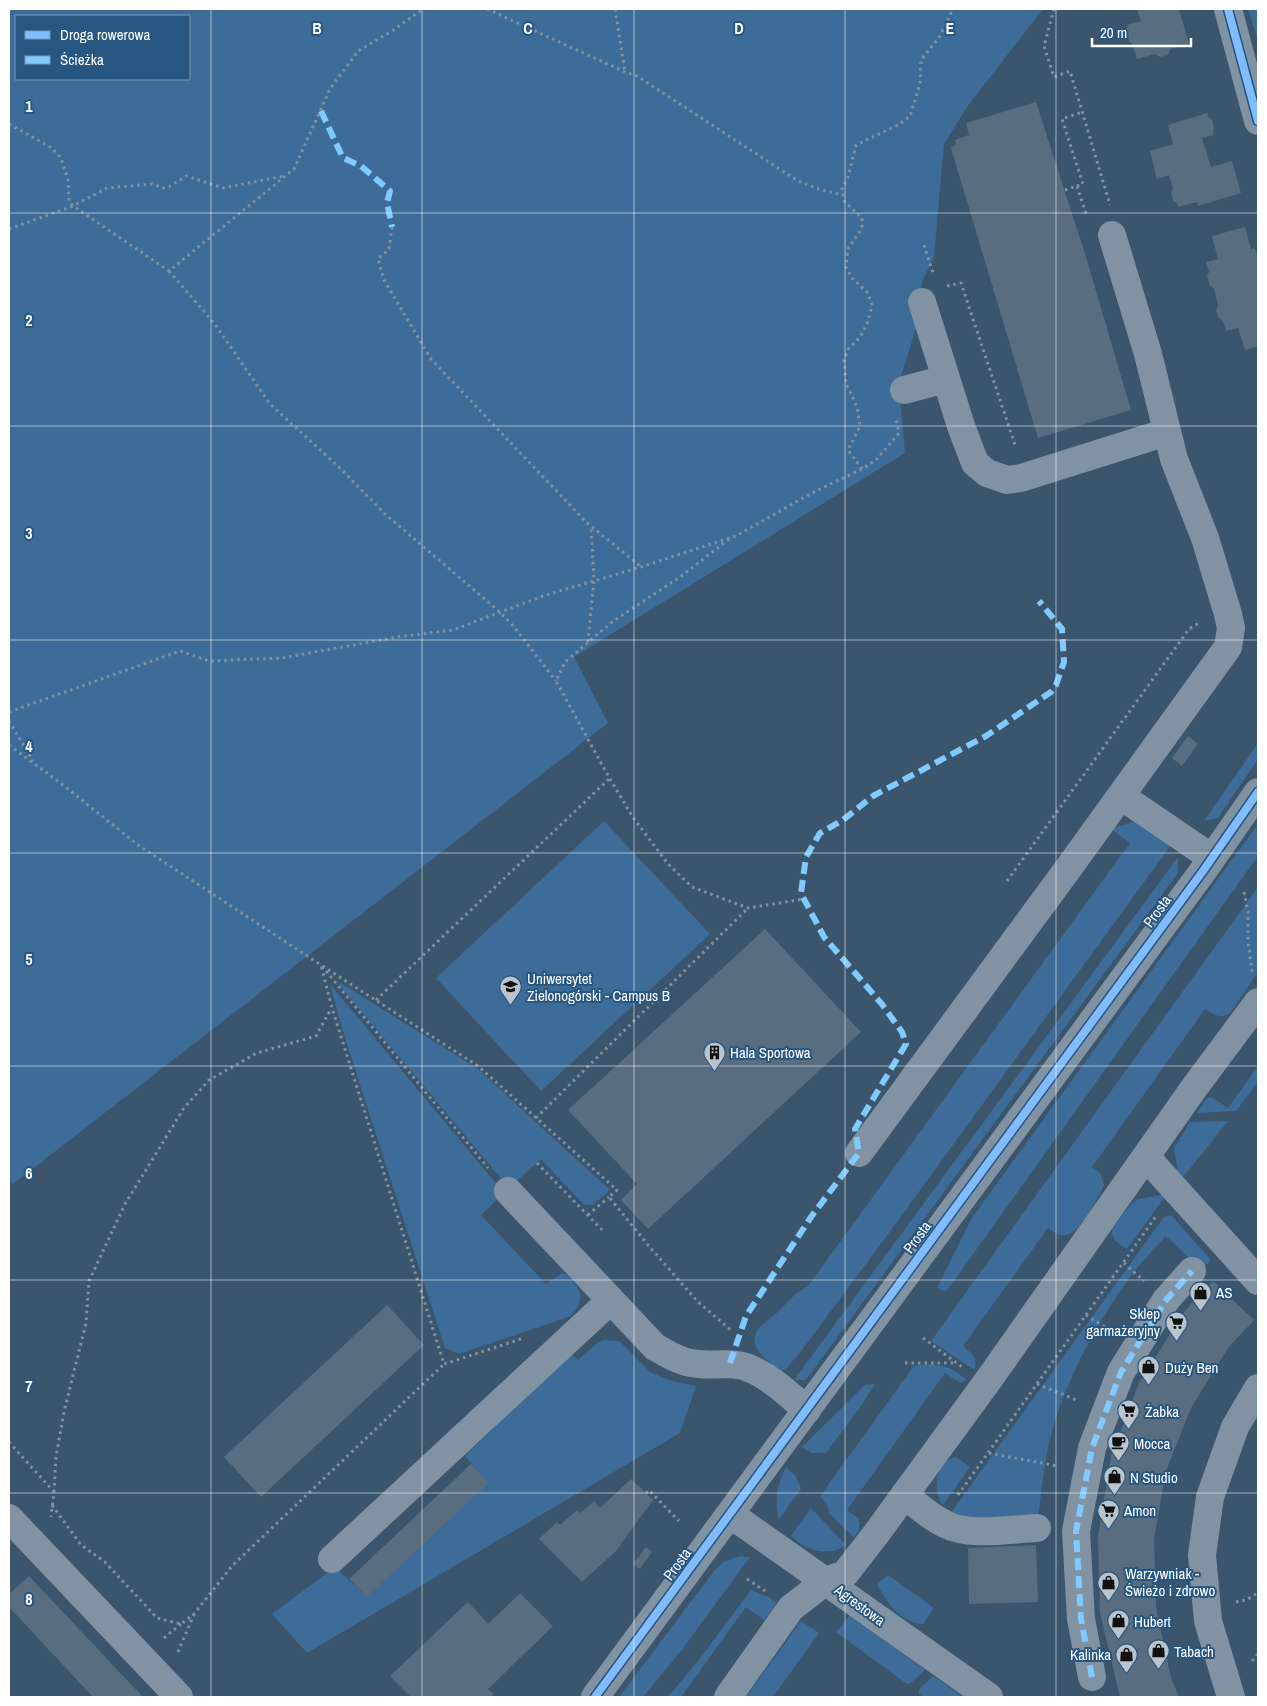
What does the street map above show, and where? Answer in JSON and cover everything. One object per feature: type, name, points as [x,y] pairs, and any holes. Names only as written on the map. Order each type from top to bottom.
[{"type":"street","points":[[1228,9],[1258,121]]},
{"type":"street","points":[[859,1153],[1228,647],[1231,628],[1205,538],[1174,458],[1148,354],[1112,224]]},
{"type":"street","points":[[922,302],[975,464],[987,473],[1007,480],[1021,478],[1167,432]]},
{"type":"street","points":[[904,390],[946,379]]},
{"type":"street","name":"Prosta","points":[[595,1697],[1212,858],[1258,792]]},
{"type":"street","points":[[1121,796],[1212,858]]},
{"type":"street","points":[[728,1697],[791,1608],[826,1580],[845,1574],[992,1375],[1146,1157],[1256,1006]]},
{"type":"street","points":[[1146,1157],[1258,1281]]},
{"type":"street","points":[[508,1191],[656,1347],[675,1359],[698,1364],[730,1363],[750,1368],[776,1384],[807,1410]]},
{"type":"street","points":[[1092,1677],[1081,1619],[1076,1532],[1092,1448],[1121,1372],[1166,1300],[1192,1271]]},
{"type":"street","points":[[332,1559],[611,1300]]},
{"type":"street","points":[[1231,1697],[1208,1621],[1202,1555],[1210,1497],[1235,1427],[1258,1388]]},
{"type":"street","points":[[904,1495],[944,1524],[957,1529],[971,1531],[1037,1528]]},
{"type":"street","name":"Agrestowa","points":[[730,1514],[989,1697]]},
{"type":"street","points":[[9,1518],[172,1690]]},
{"type":"path","points":[[169,271],[294,169],[330,89],[358,51],[423,9]]},
{"type":"path","points":[[487,9],[637,76],[798,181],[821,190],[843,195]]},
{"type":"path","points":[[615,9],[625,72]]},
{"type":"path","points":[[862,469],[848,450],[860,426],[857,406],[846,383],[844,360],[849,348],[860,338],[872,306],[868,293],[852,278],[846,268],[848,250],[862,228],[862,218],[844,201],[842,189],[848,177],[856,146],[898,125],[910,116],[920,84],[921,60],[940,36],[953,9]]},
{"type":"path","points":[[1054,9],[1044,46],[1054,76],[1070,72],[1112,224]]},
{"type":"path","points":[[1065,190],[1083,184],[1062,119],[1082,112]]},
{"type":"path","points":[[9,124],[52,148],[61,158],[68,179],[69,201],[73,206],[169,271],[214,323],[270,404],[341,469],[385,514],[500,612],[516,628],[556,681],[632,816],[668,864],[692,887],[748,908],[804,900]]},
{"type":"path","points":[[9,229],[73,206],[107,188],[152,184],[164,188],[169,187],[186,176],[223,188],[286,176]]},
{"type":"path","points":[[1077,186],[1087,219]]},
{"type":"path","points":[[392,227],[389,249],[378,259],[384,280],[431,359],[591,525],[641,567]]},
{"type":"path","points":[[945,286],[961,282],[1018,457]]},
{"type":"path","points":[[556,681],[564,662],[612,622],[680,577],[731,538],[876,460],[899,433],[896,397],[904,390]]},
{"type":"path","points":[[588,642],[594,580],[591,525]]},
{"type":"path","points":[[9,712],[180,651],[209,661],[282,658],[454,630],[543,596],[731,538]]},
{"type":"path","points":[[1007,881],[1189,629]]},
{"type":"path","points":[[9,721],[34,762]]},
{"type":"path","points":[[9,745],[34,762],[138,845],[321,965],[508,1191]]},
{"type":"path","points":[[376,1000],[610,778]]},
{"type":"path","points":[[1244,892],[1248,912],[1248,941],[1256,1006]]},
{"type":"path","points":[[536,1118],[748,908]]},
{"type":"path","points":[[50,1524],[56,1457],[64,1412],[86,1323],[89,1281],[125,1204],[184,1108],[209,1080],[257,1053],[316,1036],[332,1008]]},
{"type":"path","points":[[537,1163],[602,1230]]},
{"type":"path","points":[[940,1521],[1159,1213],[1178,1193]]},
{"type":"path","points":[[588,1216],[609,1197]]},
{"type":"path","points":[[923,1338],[968,1372]]},
{"type":"path","points":[[905,1363],[957,1363]]},
{"type":"path","points":[[52,1505],[81,1545],[105,1562],[157,1618],[181,1624],[194,1614],[232,1566],[444,1364]]},
{"type":"path","points":[[1038,1384],[1106,1411]]},
{"type":"path","points":[[9,1442],[54,1492]]},
{"type":"path","points":[[989,1453],[1088,1472]]},
{"type":"path","points":[[646,1494],[649,1490],[679,1521]]},
{"type":"path","points":[[747,1579],[771,1595]]},
{"type":"path","points":[[172,1690],[194,1614]]},
{"type":"shaded area","points":[[9,9],[1043,9],[967,107],[944,144],[934,257],[922,282],[916,328],[899,383],[905,453],[574,657],[608,723],[13,1184],[9,1180]]},
{"type":"shaded area","points":[[1248,9],[1258,9],[1258,41]]},
{"type":"shaded area","points":[[1258,743],[1258,759],[1218,818],[1204,821]]},
{"type":"shaded area","points":[[604,821],[710,934],[541,1091],[436,978]]},
{"type":"shaded area","points":[[1133,822],[1141,823],[1171,845],[886,1237],[802,1350],[786,1369],[782,1371],[766,1359],[757,1349],[755,1336],[758,1329],[795,1294],[808,1286],[1130,843],[1111,829]]},
{"type":"shaded area","points":[[1258,824],[1258,856],[946,1292],[937,1288],[971,1219]]},
{"type":"shaded area","points":[[1178,857],[1178,873],[806,1380],[794,1380]]},
{"type":"shaded area","points":[[1258,887],[1258,972],[1230,1013],[1220,1016],[1205,1009],[1092,1167],[1100,1173],[1104,1185],[1083,1222],[1066,1235],[1058,1234],[1048,1228],[963,1346],[975,1358],[975,1370],[931,1341]]},
{"type":"shaded area","points":[[339,982],[478,1069],[610,1190],[593,1205],[584,1205],[541,1159],[509,1188],[341,987]]},
{"type":"shaded area","points":[[330,984],[504,1193],[481,1215],[546,1284],[562,1273],[574,1283],[579,1292],[580,1300],[571,1316],[459,1354],[445,1348],[343,1032]]},
{"type":"shaded area","points":[[1258,1066],[1258,1082],[1236,1111],[1197,1113],[1207,1098],[1213,1098],[1228,1108]]},
{"type":"shaded area","points":[[1228,1121],[1185,1175],[1179,1179],[1174,1148],[1190,1122]]},
{"type":"shaded area","points":[[1167,1194],[1127,1249],[1116,1241],[1112,1229],[1132,1203],[1138,1199]]},
{"type":"shaded area","points":[[1171,1215],[1211,1260],[1201,1270],[1166,1236],[1137,1268],[1121,1290],[1085,1349],[1058,1412],[1047,1453],[1038,1518],[960,1519],[952,1511],[1164,1217]]},
{"type":"shaded area","points":[[603,1340],[619,1341],[650,1372],[669,1380],[696,1386],[680,1433],[307,1653],[272,1614],[335,1567],[367,1597],[488,1483],[465,1456],[572,1354],[578,1360]]},
{"type":"shaded area","points":[[927,1364],[949,1368],[967,1380],[960,1383],[945,1373],[847,1510],[858,1518],[859,1529],[854,1537],[830,1514],[828,1507],[820,1496],[914,1366]]},
{"type":"shaded area","points":[[875,1384],[826,1453],[812,1453],[802,1447],[865,1385]]},
{"type":"shaded area","points":[[956,1457],[970,1467],[944,1504],[942,1504],[937,1491],[938,1476],[944,1464]]},
{"type":"shaded area","points":[[786,1467],[796,1476],[801,1489],[779,1519],[777,1492]]},
{"type":"shaded area","points":[[811,1508],[846,1545],[832,1551],[817,1551],[803,1545],[791,1536]]},
{"type":"shaded area","points":[[740,1556],[750,1557],[681,1651],[643,1697],[619,1697],[714,1571],[723,1562]]},
{"type":"shaded area","points":[[888,1575],[934,1608],[923,1624],[908,1620],[895,1610],[885,1598],[877,1584]]},
{"type":"shaded area","points":[[751,1590],[777,1603],[764,1620],[746,1607],[681,1697],[668,1697],[701,1657]]},
{"type":"shaded area","points":[[850,1615],[925,1670],[907,1684],[836,1632]]},
{"type":"shaded area","points":[[801,1621],[819,1633],[773,1697],[746,1697]]},
{"type":"shaded area","points":[[933,1676],[963,1697],[924,1697],[919,1694],[919,1689]]},
{"type":"building","points":[[1137,9],[1179,9],[1189,44],[1170,49],[1168,55],[1160,57],[1155,54],[1137,59],[1125,28],[1128,27],[1127,25],[1141,21]]},
{"type":"building","points":[[1036,102],[1086,257],[1131,410],[1038,438],[951,148],[956,144],[955,140],[969,135],[966,123]]},
{"type":"building","points":[[1207,113],[1208,117],[1212,119],[1214,135],[1202,138],[1211,167],[1232,161],[1241,193],[1198,206],[1197,202],[1178,207],[1177,203],[1173,201],[1171,192],[1173,189],[1169,175],[1157,179],[1150,151],[1173,144],[1168,125]]},
{"type":"building","points":[[1245,227],[1251,249],[1255,248],[1258,259],[1258,346],[1245,350],[1238,328],[1226,331],[1223,321],[1219,318],[1216,310],[1218,306],[1214,288],[1210,286],[1207,276],[1209,272],[1206,262],[1218,259],[1212,236]]},
{"type":"building","points":[[1188,736],[1198,744],[1182,766],[1172,758]]},
{"type":"building","name":"Hala Sportowa","points":[[765,929],[861,1032],[648,1229],[621,1200],[637,1184],[568,1110]]},
{"type":"building","points":[[1213,1281],[1254,1320],[1228,1348],[1191,1408],[1166,1471],[1154,1539],[1156,1607],[1171,1678],[1179,1697],[1120,1697],[1100,1613],[1098,1536],[1111,1456],[1139,1383],[1184,1312]]},
{"type":"building","points":[[387,1305],[424,1345],[261,1497],[224,1457]]},
{"type":"building","points":[[471,1464],[489,1483],[367,1597],[349,1579]]},
{"type":"building","points":[[631,1479],[653,1500],[616,1551],[582,1582],[539,1539],[557,1522],[560,1525],[577,1510],[580,1513],[594,1501],[600,1508]]},
{"type":"building","points":[[1036,1545],[1038,1602],[969,1604],[968,1548]]},
{"type":"building","points":[[646,1547],[652,1552],[640,1569],[633,1564]]},
{"type":"building","points":[[29,1576],[143,1697],[93,1697],[9,1607],[9,1594]]},
{"type":"building","points":[[520,1593],[553,1626],[488,1689],[494,1694],[492,1697],[411,1697],[390,1676],[468,1602],[488,1624]]},
{"type":"marked path","points":[[321,111],[343,158],[361,166],[390,191],[387,203],[392,227]]},
{"type":"marked path","points":[[730,1363],[746,1316],[811,1217],[859,1153],[855,1129],[906,1044],[902,1032],[881,1003],[824,937],[801,893],[806,857],[820,833],[843,820],[873,796],[986,736],[1051,692],[1056,685],[1064,662],[1062,629],[1039,601]]},
{"type":"marked path","points":[[1092,1677],[1081,1619],[1076,1531],[1092,1448],[1121,1372],[1166,1300],[1192,1271]]},
{"type":"cycle path","points":[[1228,9],[1258,121]]},
{"type":"cycle path","points":[[595,1697],[1203,871],[1258,792]]},
{"type":"place","name":"Uniwersytet Zielonogórski - Campus B","points":[[511,1006]]},
{"type":"place","name":"Hala Sportowa","points":[[714,1071]]},
{"type":"place","name":"AS","points":[[1200,1311]]},
{"type":"place","name":"Sklep garmażeryjny","points":[[1176,1341]]},
{"type":"place","name":"Duży Ben","points":[[1149,1386]]},
{"type":"place","name":"Żabka","points":[[1129,1430]]},
{"type":"place","name":"Mocca","points":[[1118,1462]]},
{"type":"place","name":"N Studio","points":[[1114,1496]]},
{"type":"place","name":"Amon","points":[[1108,1529]]},
{"type":"place","name":"Warzywniak - Świeżo i zdrowo","points":[[1109,1601]]},
{"type":"place","name":"Hubert","points":[[1118,1640]]},
{"type":"place","name":"Tabach","points":[[1158,1670]]},
{"type":"place","name":"Kalinka","points":[[1127,1673]]}]
